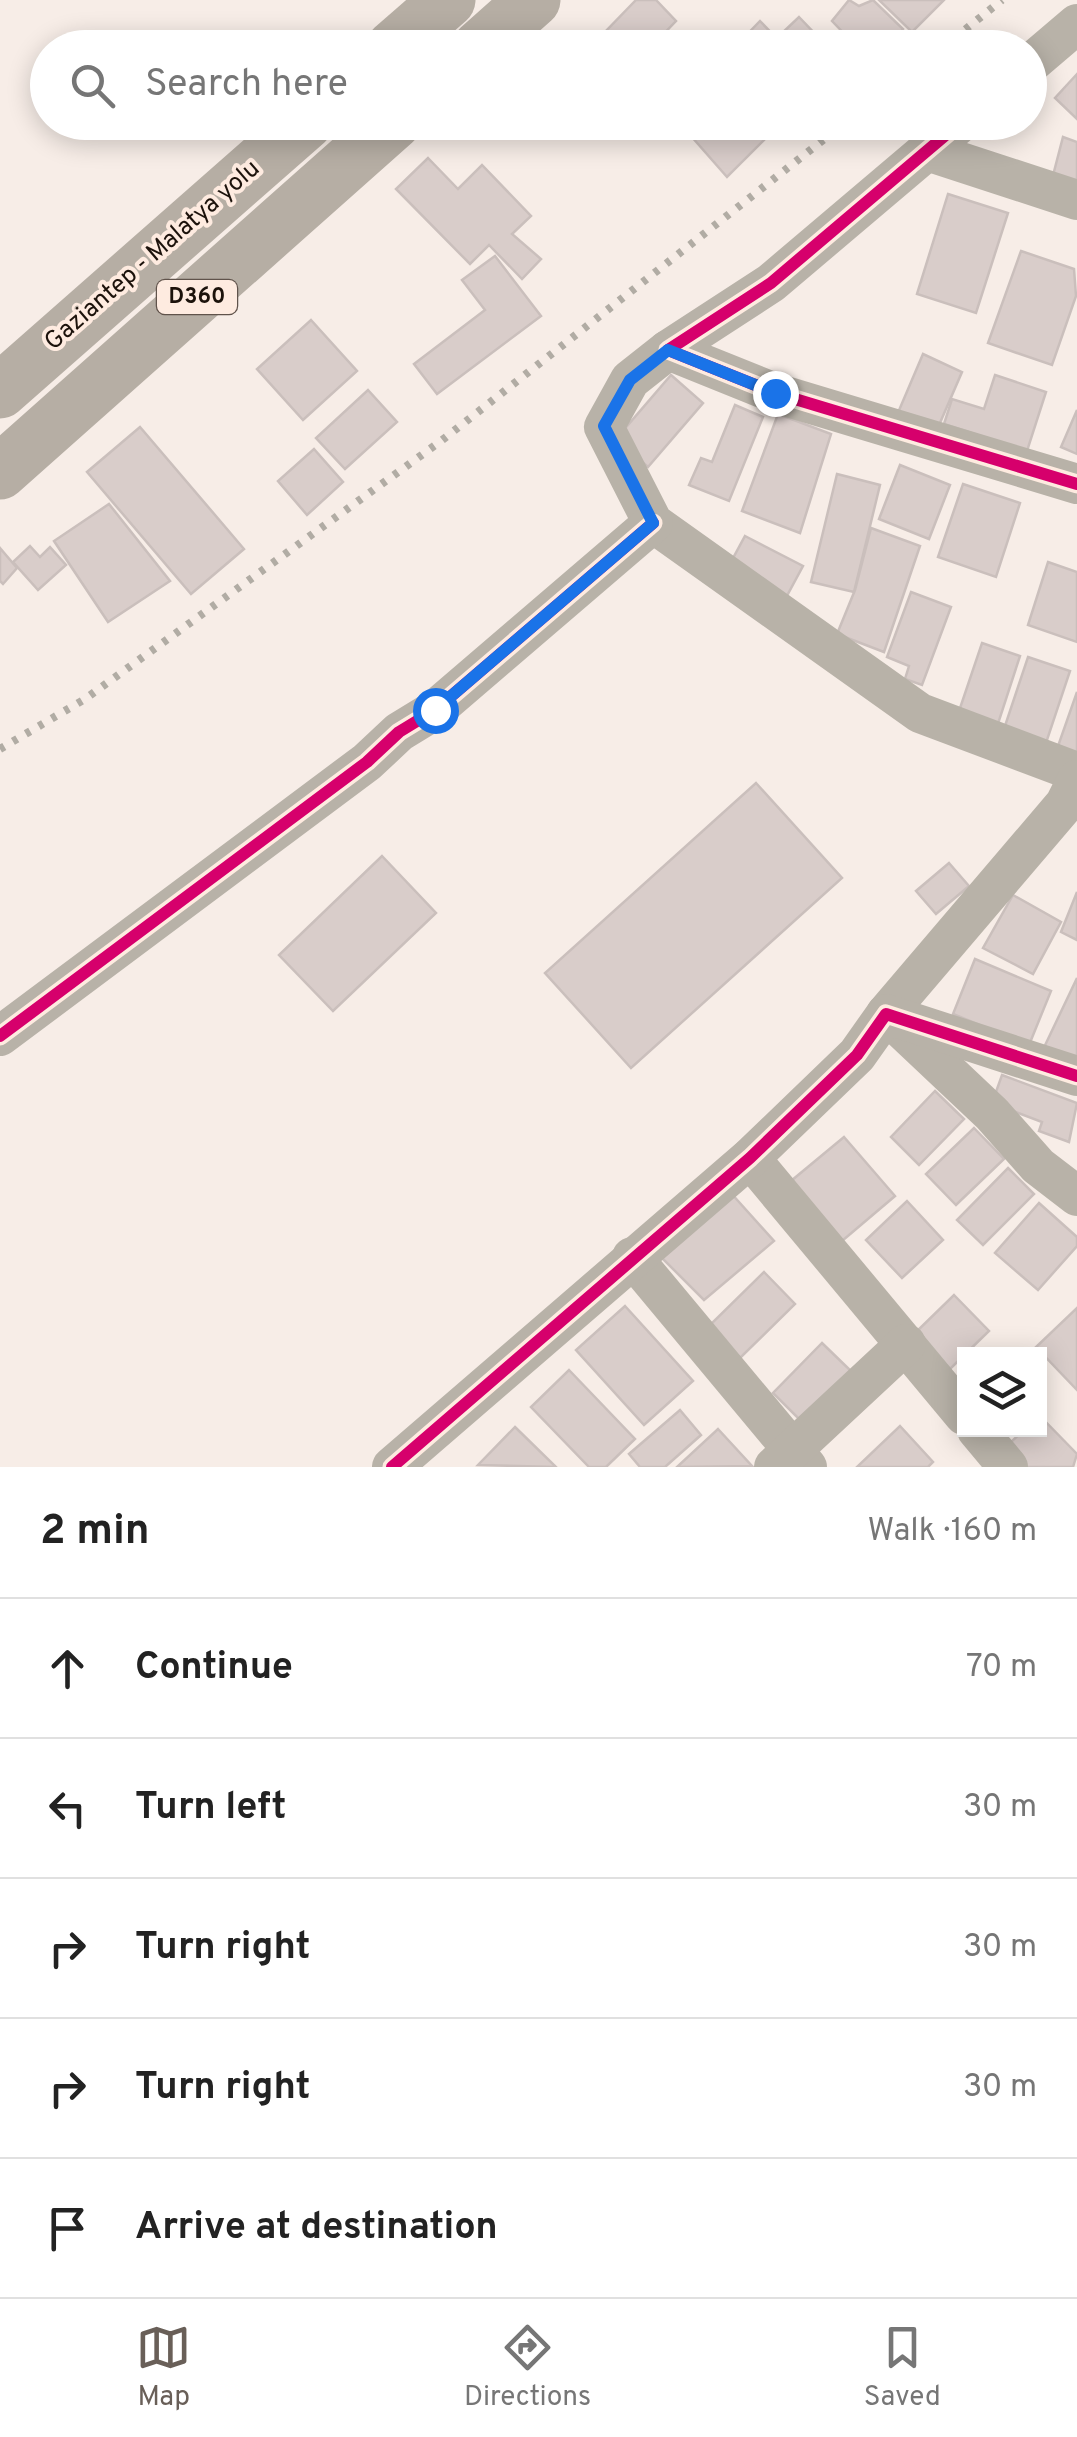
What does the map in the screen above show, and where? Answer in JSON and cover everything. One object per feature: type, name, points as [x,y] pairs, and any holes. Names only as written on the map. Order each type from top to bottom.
[{"type":"highway","points":[[414,30],[448,0]]},
{"type":"highway","points":[[499,30],[533,0]]},
{"type":"highway","name":"Gaziantep - Malatya yolu","points":[[0,391],[286,140]]},
{"type":"highway","name":"D360","points":[[0,472],[374,140]]},
{"type":"street","points":[[1047,50],[1077,24]]},
{"type":"street","points":[[942,140],[772,284],[668,350],[630,380],[604,426],[653,523],[920,713],[1077,772]]},
{"type":"street","points":[[928,152],[1077,200]]},
{"type":"street","points":[[668,350],[775,393],[1077,484]]},
{"type":"street","points":[[0,1036],[368,762],[399,732],[435,710],[653,523]]},
{"type":"street","points":[[392,1467],[750,1158],[857,1054],[886,1014],[1066,804],[1077,780]]},
{"type":"street","points":[[886,1014],[947,1038],[1077,1076]]},
{"type":"street","points":[[886,1014],[992,1114],[1038,1166],[1077,1196]]},
{"type":"street","points":[[750,1158],[957,1406]]},
{"type":"street","points":[[632,1257],[791,1461],[906,1344]]},
{"type":"street","points":[[983,1437],[1008,1467]]},
{"type":"building","points":[[636,0],[656,0],[676,21],[667,30],[607,30]]},
{"type":"building","points":[[849,0],[859,6],[873,0],[903,29],[841,30],[832,21]]},
{"type":"building","points":[[879,0],[944,0],[914,30]]},
{"type":"building","points":[[799,17],[811,30],[785,30]]},
{"type":"building","points":[[760,21],[769,30],[751,30]]},
{"type":"building","points":[[1077,74],[1077,119],[1055,98]]},
{"type":"building","points":[[1063,137],[1077,142],[1077,194],[1050,187]]},
{"type":"building","points":[[695,140],[764,140],[727,177]]},
{"type":"building","points":[[428,158],[458,189],[482,165],[531,216],[512,234],[541,259],[522,279],[489,245],[470,264],[396,189]]},
{"type":"building","points":[[948,194],[1008,213],[976,313],[917,294]]},
{"type":"building","points":[[1021,251],[1074,269],[1076,296],[1052,365],[988,343]]},
{"type":"building","points":[[495,256],[541,316],[437,394],[414,364],[485,310],[462,280]]},
{"type":"building","points":[[311,320],[357,371],[303,420],[257,369]]},
{"type":"building","points":[[923,354],[962,372],[936,432],[897,415]]},
{"type":"building","points":[[671,375],[703,403],[648,467],[616,439]]},
{"type":"building","points":[[995,375],[1046,392],[1027,451],[944,424],[952,399],[984,409]]},
{"type":"building","points":[[368,390],[397,422],[345,469],[316,438]]},
{"type":"building","points":[[735,405],[763,417],[729,501],[689,485],[701,458],[712,462]]},
{"type":"building","points":[[1077,410],[1077,454],[1061,447]]},
{"type":"building","points":[[778,414],[831,434],[800,533],[742,511]]},
{"type":"building","points":[[140,427],[244,549],[191,594],[87,472]]},
{"type":"building","points":[[314,449],[343,482],[307,515],[278,481]]},
{"type":"building","points":[[900,465],[950,485],[929,539],[879,519]]},
{"type":"building","points":[[837,474],[880,485],[854,592],[811,582]]},
{"type":"building","points":[[963,484],[1020,503],[996,577],[938,557]]},
{"type":"building","points":[[109,504],[170,581],[108,622],[54,541]]},
{"type":"building","points":[[871,528],[920,546],[884,652],[837,634],[855,590]]},
{"type":"building","points":[[745,536],[803,566],[783,603],[725,573]]},
{"type":"building","points":[[30,546],[40,557],[50,547],[66,565],[38,590],[13,562]]},
{"type":"building","points":[[0,548],[17,568],[3,584],[0,581]]},
{"type":"building","points":[[1048,562],[1077,572],[1077,642],[1028,625]]},
{"type":"building","points":[[911,592],[951,607],[922,685],[905,679],[909,666],[887,657]]},
{"type":"building","points":[[982,643],[1020,656],[994,736],[955,723]]},
{"type":"building","points":[[1028,657],[1070,671],[1042,755],[1000,741]]},
{"type":"building","points":[[1077,692],[1077,757],[1057,749]]},
{"type":"building","points":[[756,783],[842,878],[631,1068],[545,973]]},
{"type":"building","points":[[382,856],[436,913],[333,1011],[279,955]]},
{"type":"building","points":[[949,863],[969,886],[936,914],[916,891]]},
{"type":"building","points":[[1077,892],[1077,940],[1061,932]]},
{"type":"building","points":[[1013,895],[1061,922],[1033,974],[983,948]]},
{"type":"building","points":[[975,959],[1051,991],[1029,1045],[953,1014]]},
{"type":"building","points":[[1077,978],[1077,1070],[1039,1058]]},
{"type":"building","points":[[1002,1075],[1077,1103],[1069,1142],[1039,1131],[1042,1122],[992,1103]]},
{"type":"building","points":[[935,1091],[964,1119],[919,1165],[891,1137]]},
{"type":"building","points":[[974,1128],[1004,1159],[956,1205],[926,1174]]},
{"type":"building","points":[[844,1137],[895,1196],[842,1241],[791,1181]]},
{"type":"building","points":[[1008,1168],[1034,1194],[983,1245],[957,1220]]},
{"type":"building","points":[[730,1192],[774,1241],[704,1300],[662,1258]]},
{"type":"building","points":[[907,1201],[943,1240],[902,1278],[866,1240]]},
{"type":"building","points":[[1039,1203],[1077,1237],[1077,1246],[1038,1290],[995,1253]]},
{"type":"building","points":[[764,1272],[795,1304],[740,1358],[709,1326]]},
{"type":"building","points":[[954,1295],[989,1331],[973,1347],[957,1347],[957,1362],[950,1369],[915,1333]]},
{"type":"building","points":[[625,1306],[693,1381],[644,1425],[576,1350]]},
{"type":"building","points":[[1077,1308],[1077,1390],[1047,1359],[1047,1347],[1036,1347]]},
{"type":"building","points":[[822,1343],[851,1371],[802,1422],[773,1393]]},
{"type":"building","points":[[569,1370],[635,1439],[606,1467],[589,1467],[531,1407]]},
{"type":"building","points":[[680,1410],[701,1435],[665,1467],[640,1467],[629,1454]]},
{"type":"building","points":[[1047,1423],[1077,1454],[1073,1467],[1010,1467],[998,1454],[1016,1437],[1047,1437]]},
{"type":"building","points":[[900,1426],[933,1462],[928,1467],[857,1467]]},
{"type":"building","points":[[515,1427],[556,1467],[478,1465]]},
{"type":"building","points":[[718,1429],[752,1466],[677,1467]]},
{"type":"railway","points":[[964,30],[1002,0]]},
{"type":"railway","points":[[0,749],[85,699],[441,441],[823,140]]},
{"type":"cycle path","points":[[940,140],[771,283],[668,350],[775,393],[1077,484]]},
{"type":"cycle path","points":[[0,1036],[367,762],[399,732],[435,710],[653,523]]},
{"type":"cycle path","points":[[392,1467],[750,1158],[857,1055],[886,1014],[1077,1076]]},
{"type":"route","points":[[435,710],[653,523],[604,426],[630,380],[668,350],[775,393]]}]
